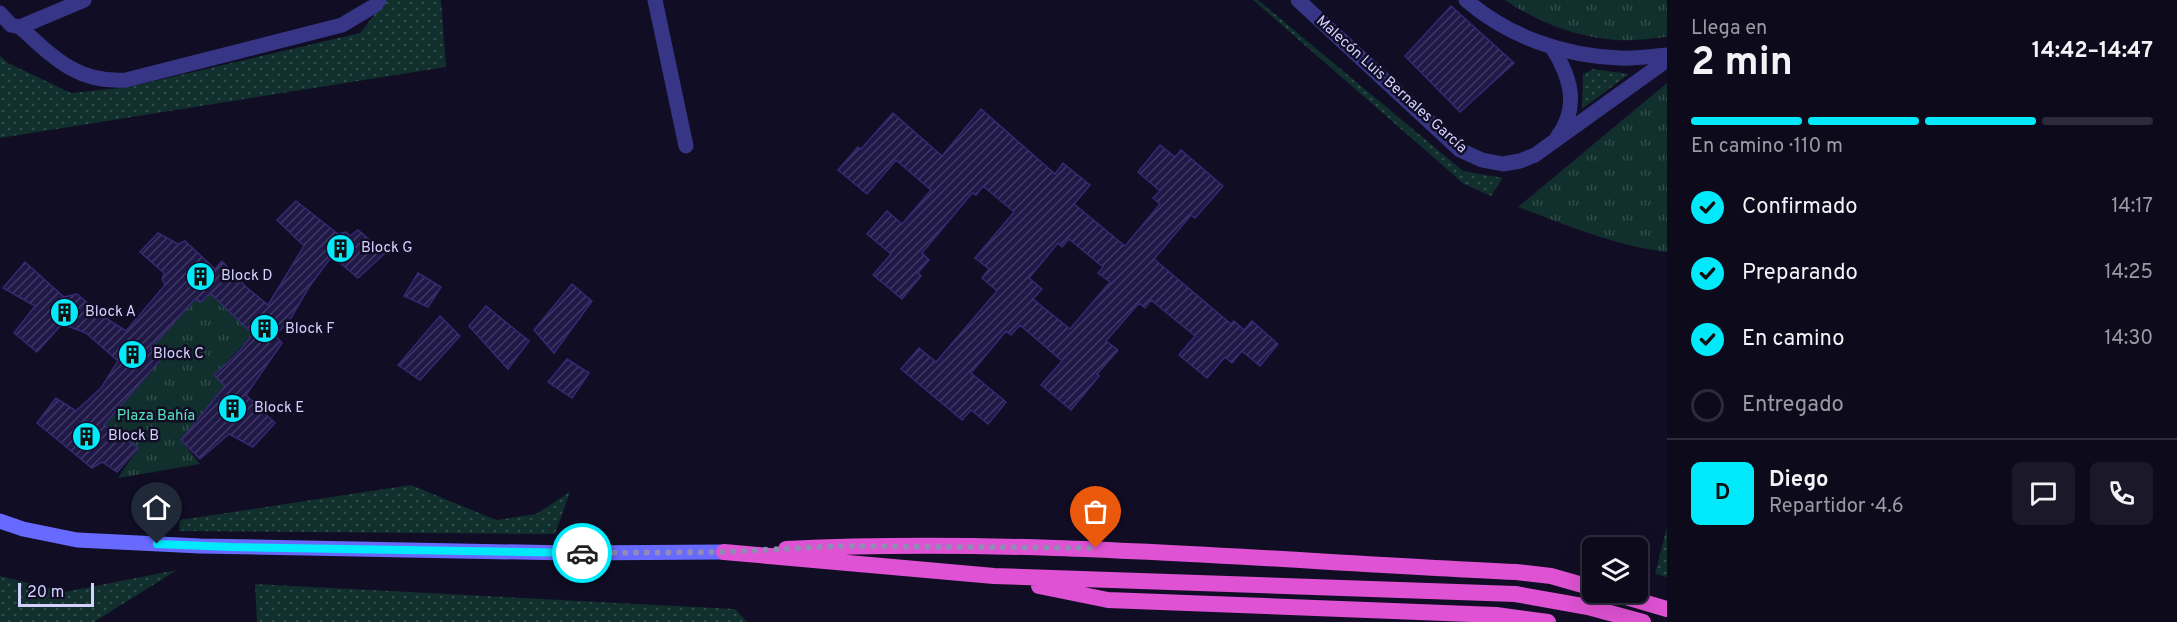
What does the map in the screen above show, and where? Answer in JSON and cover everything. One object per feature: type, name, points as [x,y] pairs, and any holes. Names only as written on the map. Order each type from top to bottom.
[{"type":"highway","points":[[724,552],[839,546],[1096,548],[1516,572],[1551,576],[1582,585]]},
{"type":"highway","points":[[724,552],[994,576],[1515,594],[1558,601],[1643,622]]},
{"type":"highway","points":[[994,576],[1108,600],[1496,615],[1548,622]]},
{"type":"highway","points":[[1647,603],[1667,609]]},
{"type":"main road","points":[[0,521],[23,529],[77,540],[231,547],[569,553],[724,552]]},
{"type":"street","points":[[20,27],[84,0]]},
{"type":"street","points":[[0,14],[11,25],[20,27],[41,47],[70,69],[96,80],[126,80],[342,25],[374,6],[379,0]]},
{"type":"street","points":[[655,0],[686,147]]},
{"type":"street","name":"Malecón Luis Bernales García","points":[[1298,0],[1465,154],[1492,163],[1511,163],[1535,155],[1667,60]]},
{"type":"street","points":[[1466,0],[1513,32],[1552,47],[1581,54],[1622,58],[1667,55]]},
{"type":"street","points":[[1552,47],[1569,80],[1572,100],[1565,126],[1555,141]]},
{"type":"green space","points":[[386,0],[441,0],[446,67],[0,138],[0,56],[8,63],[71,93],[129,87],[360,33]]},
{"type":"green space","points":[[1253,0],[1258,0],[1463,171],[1503,178],[1491,196],[1464,184]]},
{"type":"green space","points":[[1505,0],[1667,0],[1667,37],[1621,40],[1593,37],[1540,20]]},
{"type":"green space","points":[[1593,69],[1629,74],[1582,109],[1583,74]]},
{"type":"green space","points":[[1667,83],[1667,252],[1610,240],[1518,207]]},
{"type":"green space","name":"Plaza Bahía","points":[[210,293],[253,334],[215,375],[225,386],[181,440],[200,464],[118,478],[138,448],[103,424],[150,349],[194,299],[201,302]]},
{"type":"green space","points":[[411,485],[496,520],[536,514],[570,492],[555,534],[179,531],[180,520]]},
{"type":"green space","points":[[1667,527],[1667,577],[1655,574]]},
{"type":"green space","points":[[177,570],[94,622],[0,622],[0,576],[64,592]]},
{"type":"green space","points":[[255,584],[735,609],[747,622],[257,622]]},
{"type":"building","points":[[1451,6],[1514,63],[1460,112],[1405,56]]},
{"type":"building","points":[[981,109],[1055,174],[1063,163],[1090,185],[1074,204],[1125,246],[1160,204],[1153,198],[1160,191],[1138,172],[1160,145],[1175,157],[1181,150],[1223,186],[1195,218],[1191,215],[1154,259],[1231,324],[1234,321],[1244,330],[1252,321],[1278,344],[1260,366],[1242,351],[1232,363],[1225,357],[1207,378],[1179,355],[1195,336],[1151,300],[1145,308],[1139,303],[1106,341],[1118,350],[1071,410],[1041,385],[1062,361],[1020,325],[1011,335],[1006,331],[971,373],[1006,402],[988,424],[971,410],[962,420],[901,369],[919,348],[936,362],[997,291],[982,278],[989,269],[975,258],[1014,212],[983,186],[976,195],[972,193],[922,253],[929,260],[918,273],[921,276],[902,299],[873,275],[891,254],[867,234],[887,211],[902,224],[931,190],[896,160],[867,194],[838,170],[858,147],[861,149],[893,113],[942,156]],"holes":[[[1069,239],[1103,267],[1098,273],[1110,282],[1070,329],[1033,299],[1042,289],[1029,278],[1058,243],[1062,247]]]},
{"type":"building","points":[[296,201],[338,234],[346,232],[350,236],[358,230],[385,253],[358,278],[332,256],[309,287],[288,323],[275,335],[282,343],[246,395],[275,423],[253,447],[229,434],[200,459],[181,440],[225,386],[214,375],[236,355],[253,334],[210,293],[201,302],[195,299],[150,349],[160,360],[104,425],[138,448],[117,472],[102,462],[92,468],[37,423],[56,398],[76,411],[101,388],[118,361],[86,333],[62,324],[37,352],[14,333],[35,306],[3,288],[25,262],[64,297],[77,294],[104,317],[126,331],[165,285],[162,279],[164,273],[140,252],[158,233],[178,244],[185,241],[215,269],[222,261],[246,287],[268,305],[304,246],[277,220]]},
{"type":"building","points":[[418,273],[441,287],[428,307],[404,296]]},
{"type":"building","points":[[572,284],[592,301],[554,353],[534,330]]},
{"type":"building","points":[[486,306],[529,341],[508,369],[469,326]]},
{"type":"building","points":[[440,316],[460,336],[420,380],[398,365]]},
{"type":"building","points":[[567,359],[589,373],[572,398],[548,382]]},
{"type":"way so far","points":[[582,553],[724,552],[839,546],[1096,548]]},
{"type":"place","name":"Block G","points":[[340,248]]},
{"type":"place","name":"Block D","points":[[200,276]]},
{"type":"place","name":"Block A","points":[[64,312]]},
{"type":"place","name":"Block F","points":[[264,329]]},
{"type":"place","name":"Block C","points":[[132,354]]},
{"type":"place","name":"Block E","points":[[233,408]]},
{"type":"place","name":"Block B","points":[[87,436]]},
{"type":"route","points":[[157,544],[582,553]]}]
